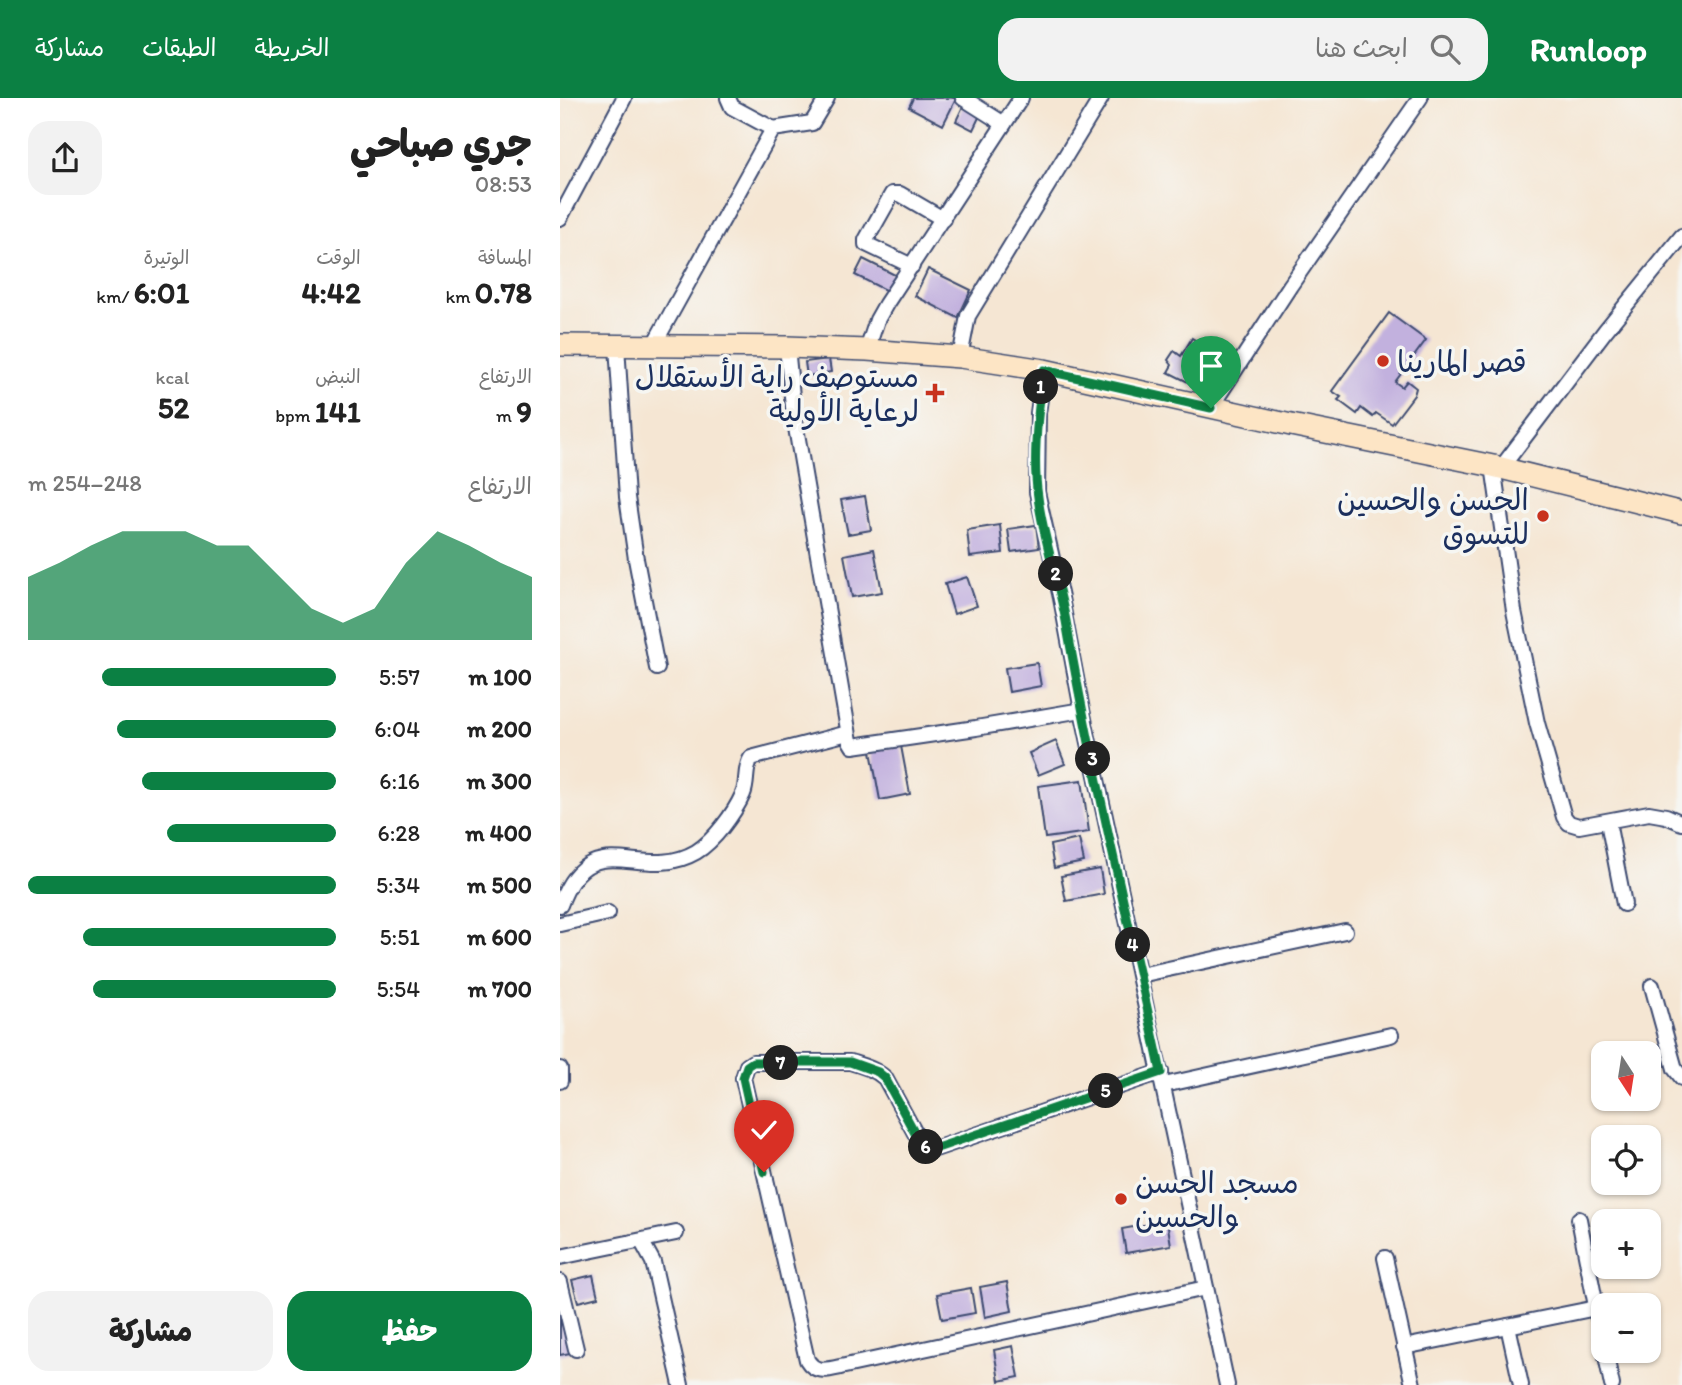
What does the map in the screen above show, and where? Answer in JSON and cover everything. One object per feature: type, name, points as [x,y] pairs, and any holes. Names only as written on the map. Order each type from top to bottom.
[{"type":"main road","points":[[560,345],[787,347],[960,357],[1044,370],[1211,408],[1497,467],[1682,513]]},
{"type":"street","points":[[560,218],[624,98]]},
{"type":"street","points":[[728,98],[732,107],[773,129],[811,123],[827,98]]},
{"type":"street","points":[[963,98],[1004,124]]},
{"type":"street","points":[[867,350],[877,320],[886,304],[1021,98]]},
{"type":"street","points":[[960,357],[968,316],[1101,98]]},
{"type":"street","points":[[1211,408],[1297,275],[1420,98]]},
{"type":"street","points":[[653,345],[773,129]]},
{"type":"street","points":[[912,266],[866,244],[892,194],[901,194],[943,219]]},
{"type":"street","points":[[1682,236],[1497,467],[1514,611],[1537,723],[1564,817],[1569,823],[1579,826],[1649,813],[1682,823]]},
{"type":"street","points":[[617,346],[627,497],[657,668]]},
{"type":"street","points":[[787,347],[794,416],[848,733],[853,746],[1083,710]]},
{"type":"street","points":[[1044,370],[1038,413],[1037,492],[1062,598],[1083,710],[1227,1385]]},
{"type":"street","points":[[560,905],[574,875],[585,865],[618,858],[659,862],[681,858],[703,846],[722,828],[743,795],[751,758],[848,733]]},
{"type":"street","points":[[1608,822],[1624,904]]},
{"type":"street","points":[[560,924],[608,913]]},
{"type":"street","points":[[1140,975],[1345,931]]},
{"type":"street","points":[[1651,986],[1675,1069],[1682,1077]]},
{"type":"street","points":[[1206,1288],[820,1371],[811,1367],[807,1360],[743,1078],[747,1066],[753,1062],[850,1062],[865,1066],[885,1078],[922,1146],[934,1149],[1163,1078],[1391,1035]]},
{"type":"street","points":[[560,1069],[560,1081]]},
{"type":"street","points":[[1579,1219],[1593,1293]]},
{"type":"street","points":[[560,1257],[676,1233]]},
{"type":"street","points":[[642,1241],[653,1262],[681,1385]]},
{"type":"street","points":[[1385,1258],[1413,1385]]},
{"type":"street","points":[[561,1289],[576,1349]]},
{"type":"street","points":[[1404,1347],[1591,1309]]},
{"type":"street","points":[[1508,1326],[1521,1385]]},
{"type":"street","points":[[1607,1363],[1612,1385]]},
{"type":"building","points":[[913,98],[956,99],[943,125],[909,107]]},
{"type":"building","points":[[965,102],[982,111],[973,130],[956,121]]},
{"type":"building","points":[[863,259],[897,276],[889,292],[855,275]]},
{"type":"building","points":[[928,269],[971,290],[958,318],[915,296]]},
{"type":"building","name":"قصر المارينا","points":[[1389,313],[1426,340],[1395,382],[1402,387],[1407,381],[1416,388],[1414,395],[1392,424],[1376,413],[1373,417],[1361,408],[1357,414],[1338,400],[1341,397],[1332,391]]},
{"type":"building","points":[[1192,338],[1232,363],[1210,393],[1168,372],[1172,365],[1168,360],[1174,351],[1181,356]]},
{"type":"building","points":[[829,359],[831,372],[807,376],[805,362]]},
{"type":"building","points":[[865,496],[871,530],[848,534],[841,500]]},
{"type":"building","points":[[1000,525],[1003,553],[970,557],[967,530]]},
{"type":"building","points":[[1036,525],[1039,548],[1011,552],[1008,529]]},
{"type":"building","points":[[874,549],[882,592],[852,597],[844,555]]},
{"type":"building","points":[[967,577],[977,606],[954,614],[945,584]]},
{"type":"building","points":[[1037,663],[1041,686],[1009,692],[1005,668]]},
{"type":"building","points":[[1056,741],[1065,764],[1038,775],[1029,753]]},
{"type":"building","points":[[901,746],[910,794],[880,800],[871,751]]},
{"type":"building","points":[[1082,780],[1089,832],[1045,838],[1038,786]]},
{"type":"building","points":[[1079,839],[1084,862],[1054,868],[1050,845]]},
{"type":"building","points":[[1100,869],[1104,894],[1066,901],[1061,876]]},
{"type":"building","points":[[1167,1221],[1171,1245],[1126,1253],[1122,1229]]},
{"type":"building","points":[[593,1275],[598,1297],[578,1302],[572,1280]]},
{"type":"building","points":[[1007,1282],[1012,1311],[985,1317],[980,1287]]},
{"type":"building","points":[[971,1288],[975,1313],[942,1319],[937,1294]]},
{"type":"building","points":[[560,1303],[570,1353],[560,1355]]},
{"type":"building","points":[[1013,1346],[1019,1377],[999,1381],[994,1350]]},
{"type":"place","name":"قصر المارينا","points":[[1383,361]]},
{"type":"place","name":"مستوصف راية الأستقلال لرعاية الأولية","points":[[935,393]]},
{"type":"place","name":"الحسن والحسين للتسوق","points":[[1543,516]]},
{"type":"place","name":"مسجد الحسن والحسين","points":[[1121,1199]]},
{"type":"route","points":[[764,1172],[743,1078],[747,1066],[753,1062],[850,1062],[878,1072],[885,1078],[922,1146],[934,1149],[1161,1072],[1072,659],[1062,598],[1040,514],[1037,492],[1038,413],[1044,370],[1211,408]]}]
